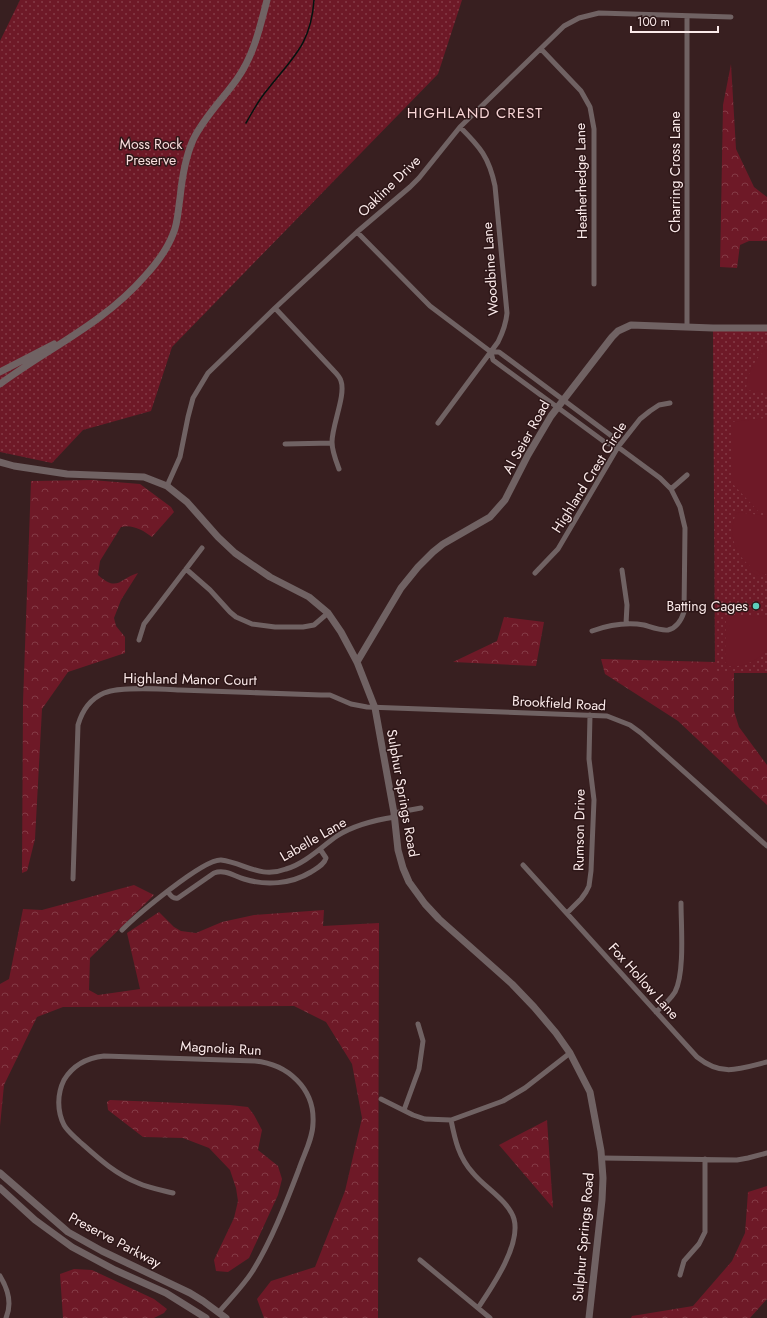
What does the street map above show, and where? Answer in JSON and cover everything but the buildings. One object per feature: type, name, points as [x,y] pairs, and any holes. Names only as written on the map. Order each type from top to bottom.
[{"type":"street","points":[[0,384],[85,329],[111,310],[132,291],[150,271],[165,250],[174,232],[178,214],[183,173],[193,139],[203,123],[237,79],[246,64],[254,47],[267,0]]},
{"type":"street","name":"Oakline Drive","points":[[167,486],[180,457],[193,398],[208,373],[357,232],[419,178],[460,127],[564,26],[579,18],[600,13],[731,17]]},
{"type":"street","name":"Charring Cross Lane","points":[[686,327],[687,16]]},
{"type":"street","name":"Heatherhedge Lane","points":[[541,49],[581,90],[590,107],[594,128],[594,284]]},
{"type":"street","name":"Woodbine Lane","points":[[438,424],[502,335],[505,328],[507,314],[495,186],[492,173],[486,158],[479,147],[460,127]]},
{"type":"street","points":[[357,232],[430,306],[491,352],[499,352],[594,422],[613,437],[618,447]]},
{"type":"street","points":[[275,308],[334,371],[341,381],[341,395],[335,420],[332,443],[339,469]]},
{"type":"street","name":"Al Seier Road","points":[[357,662],[401,588],[418,567],[442,544],[490,517],[505,500],[528,455],[556,407],[618,331],[631,325],[767,328]]},
{"type":"street","points":[[0,372],[85,329]]},
{"type":"street","points":[[491,352],[493,360],[522,382],[606,443],[618,447],[647,468],[671,489],[680,507],[685,528],[684,612],[678,624],[673,628],[666,630],[642,625],[626,624],[614,625],[592,631]]},
{"type":"street","points":[[522,382],[528,373]]},
{"type":"street","name":"Highland Crest Circle","points":[[535,573],[558,548],[618,447],[640,419],[659,405],[670,403]]},
{"type":"street","points":[[588,430],[594,422]]},
{"type":"street","points":[[285,444],[332,443]]},
{"type":"street","name":"Sulphur Springs Road","points":[[0,462],[14,466],[67,474],[144,477],[167,486],[187,502],[218,537],[236,553],[270,577],[309,597],[328,613],[341,632],[357,662],[375,708],[395,815],[398,850],[409,882],[417,895],[439,919],[522,994],[545,1019],[570,1053],[590,1092],[602,1158],[602,1200],[589,1318]]},
{"type":"street","points":[[671,489],[687,475]]},
{"type":"street","points":[[139,640],[144,624],[202,548]]},
{"type":"street","points":[[186,569],[210,590],[236,617],[252,624],[302,627],[314,625],[328,613]]},
{"type":"street","points":[[622,570],[626,600],[626,624]]},
{"type":"street","name":"Highland Manor Court","points":[[73,879],[77,734],[79,721],[84,710],[96,697],[113,690],[152,689],[314,694],[330,695],[350,704],[375,708]]},
{"type":"street","name":"Brookfield Road","points":[[375,708],[590,715],[608,716],[618,719],[630,724],[641,733],[767,846]]},
{"type":"street","name":"Rumson Drive","points":[[567,913],[586,892],[589,886],[591,871],[594,800],[589,759],[590,715]]},
{"type":"street","name":"Labelle Lane","points":[[122,930],[168,892],[207,864],[220,860],[260,872],[288,869],[302,862],[338,836],[352,829],[370,822],[421,808]]},
{"type":"street","points":[[168,892],[172,898],[178,898],[218,871],[223,871],[244,879],[260,882],[280,883],[291,881],[303,877],[323,864],[326,858],[320,849]]},
{"type":"street","name":"Fox Hollow Lane","points":[[523,865],[697,1057],[710,1066],[718,1069],[732,1070],[767,1062]]},
{"type":"street","points":[[656,1012],[671,997],[679,982],[681,970],[681,903]]},
{"type":"street","points":[[404,1110],[419,1069],[423,1041],[418,1024]]},
{"type":"street","points":[[381,1099],[425,1119],[451,1120],[504,1101],[525,1088],[570,1053]]},
{"type":"street","name":"Magnolia Run","points":[[173,1193],[137,1183],[116,1171],[90,1152],[67,1129],[60,1112],[58,1100],[63,1082],[75,1066],[90,1059],[104,1056],[255,1061],[265,1062],[280,1067],[299,1082],[308,1095],[313,1113],[313,1129],[306,1152],[284,1209],[259,1259],[247,1279],[219,1312]]},
{"type":"street","points":[[451,1120],[456,1144],[464,1162],[473,1174],[508,1208],[513,1218],[515,1230],[506,1259],[490,1290],[478,1308]]},
{"type":"street","points":[[602,1158],[748,1158],[767,1153]]},
{"type":"street","points":[[680,1275],[684,1260],[699,1244],[705,1232],[705,1159]]},
{"type":"street","name":"Preserve Parkway","points":[[0,1173],[68,1232],[102,1251],[190,1294],[226,1318]]},
{"type":"street","name":"Preserve Parkway","points":[[0,1188],[35,1220],[72,1247],[115,1270],[166,1293],[206,1318]]},
{"type":"street","points":[[420,1260],[490,1318]]},
{"type":"street","points":[[0,1276],[7,1293],[8,1308],[6,1318]]},
{"type":"green space","name":"Moss Rock Preserve","points":[[20,0],[462,0],[438,74],[172,347],[151,411],[83,430],[52,463],[0,452],[0,41]]},
{"type":"green space","points":[[731,64],[736,149],[754,187],[767,197],[767,241],[749,241],[740,245],[737,268],[720,267],[723,105]]},
{"type":"green space","points":[[713,328],[767,330],[767,673],[715,673]]},
{"type":"green space","points":[[767,347],[767,393],[746,390],[752,367]]},
{"type":"green space","points":[[767,418],[767,511],[758,511],[731,482],[731,422]]},
{"type":"green space","points":[[92,480],[140,484],[171,507],[174,512],[152,537],[137,528],[129,526],[121,527],[100,561],[98,575],[110,583],[119,583],[138,573],[121,600],[114,618],[116,626],[125,637],[125,653],[68,672],[42,709],[35,839],[27,871],[22,873],[23,702],[31,481]]},
{"type":"green space","points":[[737,512],[767,516],[767,575],[756,570],[760,573],[758,576],[745,568],[747,565],[750,566],[744,561],[736,548],[732,534],[734,519]]},
{"type":"green space","points":[[726,615],[767,617],[767,649],[750,663],[739,666],[728,666],[725,662]]},
{"type":"green space","points":[[504,617],[544,622],[536,666],[453,662],[497,641]]},
{"type":"green space","points":[[601,659],[715,662],[715,673],[734,673],[734,711],[739,727],[767,765],[767,805],[678,721],[605,674]]},
{"type":"green space","points":[[134,885],[154,895],[90,958],[89,990],[98,995],[140,989],[127,933],[159,912],[174,927],[181,931],[196,933],[222,922],[254,915],[324,910],[323,926],[379,923],[378,1318],[264,1318],[257,1299],[271,1281],[315,1267],[345,1191],[362,1118],[352,1064],[326,1022],[294,1006],[63,1007],[37,1017],[4,1085],[0,1126],[0,984],[9,979],[23,909],[42,910]]},
{"type":"green space","points":[[110,1100],[248,1107],[262,1130],[258,1150],[278,1166],[282,1179],[278,1195],[249,1258],[228,1272],[216,1271],[214,1260],[234,1218],[238,1201],[236,1188],[230,1170],[209,1148],[183,1138],[143,1137],[108,1110],[107,1102]]},
{"type":"green space","points":[[547,1120],[553,1208],[499,1145]]},
{"type":"green space","points":[[767,1186],[767,1299],[750,1318],[631,1318],[632,1316],[693,1306],[732,1261],[745,1233],[748,1192]]},
{"type":"green space","points":[[74,1269],[92,1270],[154,1299],[167,1309],[164,1313],[154,1318],[63,1318],[60,1274]]},
{"type":"waterway","points":[[246,123],[256,105],[293,58],[305,39],[309,28],[314,0]]},
{"type":"place","name":"Batting Cages","points":[[756,606]]},
{"type":"district","name":"HIGHLAND CREST","points":[[475,113]]}]
